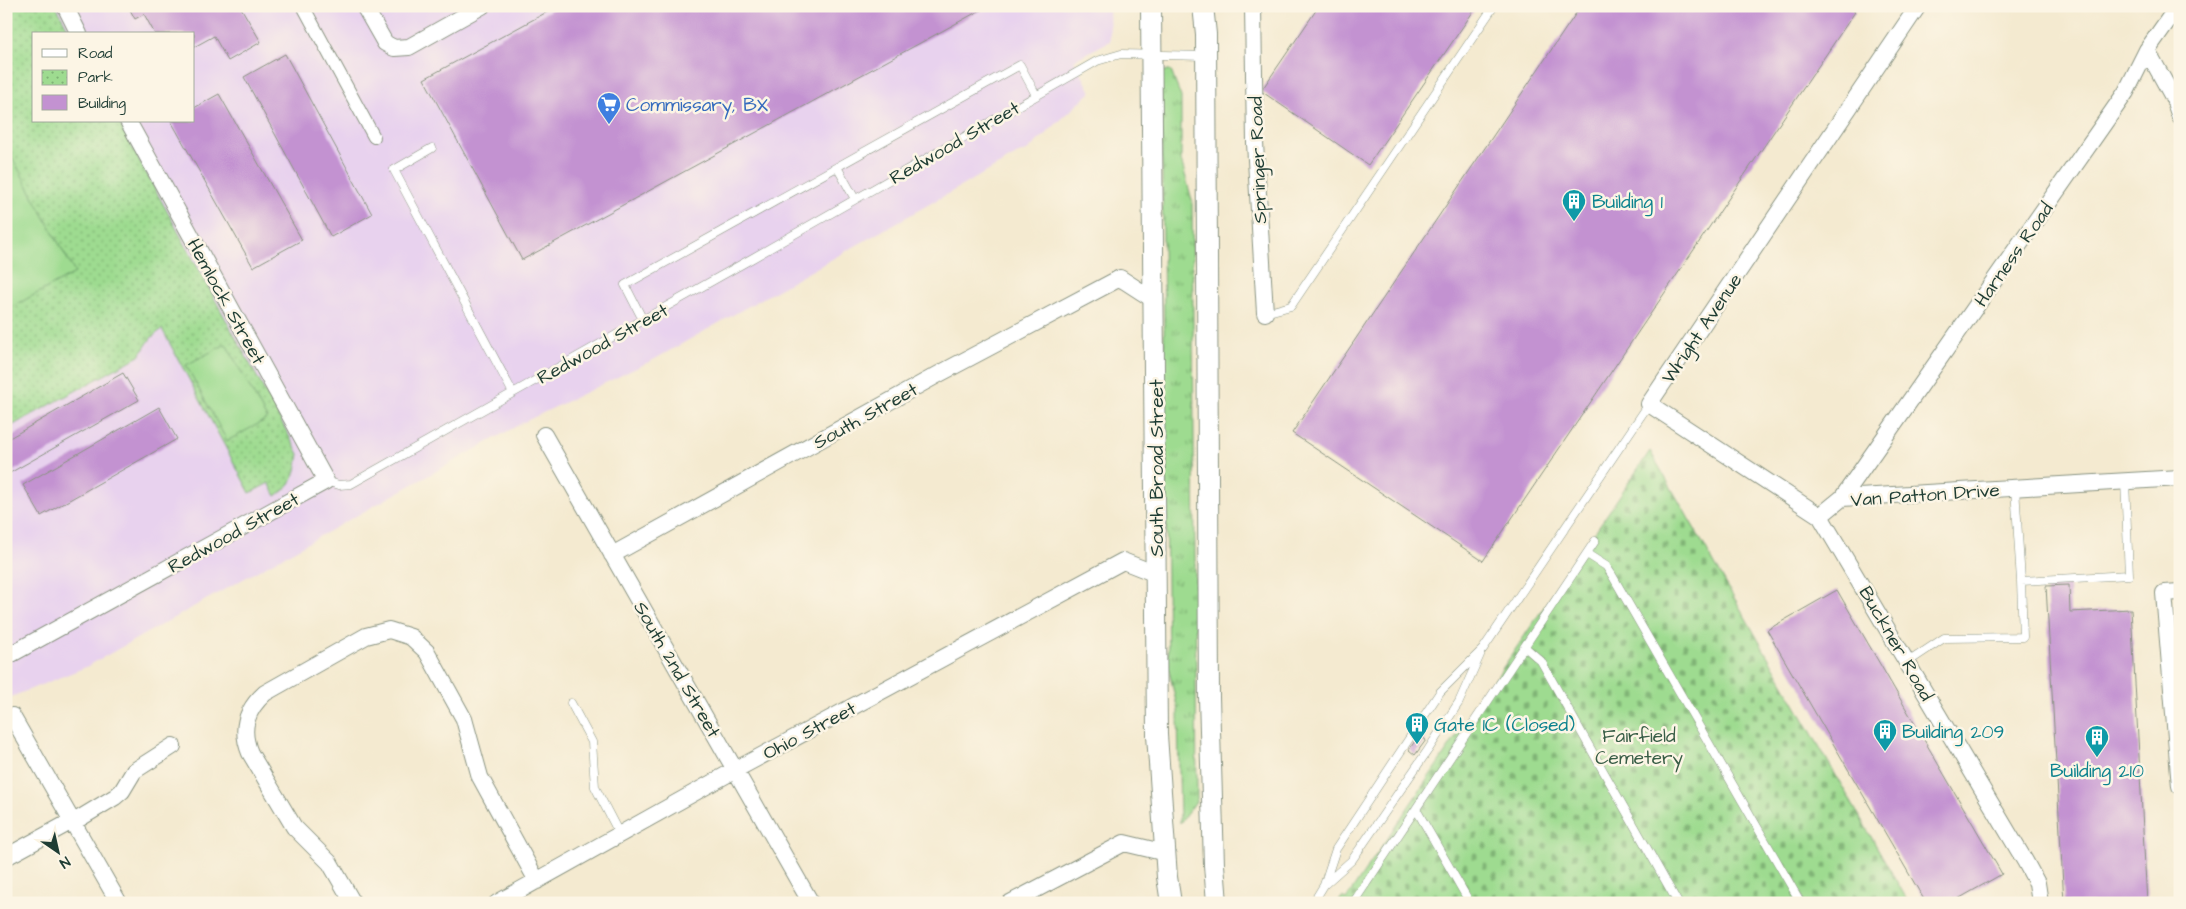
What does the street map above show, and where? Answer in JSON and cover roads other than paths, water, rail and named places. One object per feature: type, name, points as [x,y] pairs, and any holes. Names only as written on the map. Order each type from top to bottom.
[{"type":"street","points":[[65,6],[78,32]]},
{"type":"street","points":[[303,6],[374,137]]},
{"type":"street","points":[[364,6],[385,43],[394,48],[409,47],[482,6]]},
{"type":"street","name":"South Broad Street","points":[[1151,6],[1157,735],[1171,903]]},
{"type":"street","points":[[1203,6],[1206,34],[1209,697],[1214,865],[1218,903]]},
{"type":"street","name":"Springer Road","points":[[1253,6],[1255,143],[1265,313]]},
{"type":"street","name":"Wright Avenue","points":[[1649,404],[1918,6]]},
{"type":"street","name":"Harness Road","points":[[1842,498],[2126,92],[2147,50],[2178,6]]},
{"type":"street","points":[[2147,50],[2174,98],[2180,117]]},
{"type":"street","name":"Hemlock Street","points":[[129,122],[326,481]]},
{"type":"street","name":"South Street","points":[[612,555],[939,374],[1120,278],[1154,300]]},
{"type":"street","points":[[1649,404],[1820,516]]},
{"type":"street","name":"South 2nd Street","points":[[544,435],[812,903]]},
{"type":"street","name":"Van Patton Drive","points":[[1820,516],[1842,498],[2180,478]]},
{"type":"street","name":"Redwood Street","points":[[6,657],[326,481]]},
{"type":"street","name":"Buckner Road","points":[[1820,516],[2025,861],[2036,883],[2040,903]]},
{"type":"street","name":"Ohio Street","points":[[497,903],[736,770],[1123,561],[1156,574]]},
{"type":"street","points":[[2172,593],[2180,786]]},
{"type":"street","points":[[353,903],[330,863],[294,827],[246,743],[245,722],[255,702],[266,693],[366,636],[389,630],[400,632],[420,643],[427,652],[464,719],[480,777],[537,880]]},
{"type":"street","points":[[12,716],[119,903]]},
{"type":"street","points":[[6,857],[72,821],[78,820],[115,797],[122,790],[134,771],[173,746]]},
{"type":"street","points":[[1010,903],[1124,843],[1166,854]]},
{"type":"lane","points":[[1265,313],[1291,306],[1494,6]]},
{"type":"lane","name":"Redwood Street","points":[[326,481],[339,485],[351,484],[643,320],[1096,61],[1121,54],[1206,56]]},
{"type":"lane","points":[[643,320],[625,285],[1020,65],[1036,95]]},
{"type":"lane","points":[[432,148],[394,170],[512,393]]},
{"type":"lane","points":[[837,167],[855,199]]},
{"type":"lane","name":"Wright Avenue","points":[[1324,885],[1352,860],[1428,750],[1459,702],[1483,649],[1649,404]]},
{"type":"lane","points":[[2021,581],[2129,575],[2126,481]]},
{"type":"lane","points":[[1908,662],[1944,638],[2024,637],[2015,488]]},
{"type":"lane","points":[[1353,903],[1595,541]]},
{"type":"lane","points":[[1587,554],[1606,566],[1612,575],[1801,903]]},
{"type":"lane","points":[[1524,647],[1541,661],[1678,903]]},
{"type":"lane","name":"Wright Avenue","points":[[1313,903],[1324,885],[1336,848],[1440,692],[1483,649]]},
{"type":"lane","points":[[571,703],[592,742],[593,781],[597,794],[620,835]]},
{"type":"lane","points":[[1416,809],[1470,903]]},
{"type":"place","name":"Commissary, BX","points":[[609,125]]},
{"type":"place","name":"Building 1","points":[[1574,222]]},
{"type":"place","name":"Gate 1C (Closed)","points":[[1417,745]]},
{"type":"place","name":"Building 209","points":[[1885,752]]},
{"type":"place","name":"Building 210","points":[[2097,758]]},
{"type":"park label","name":"Fairfield Cemetery","points":[[1639,746]]}]
